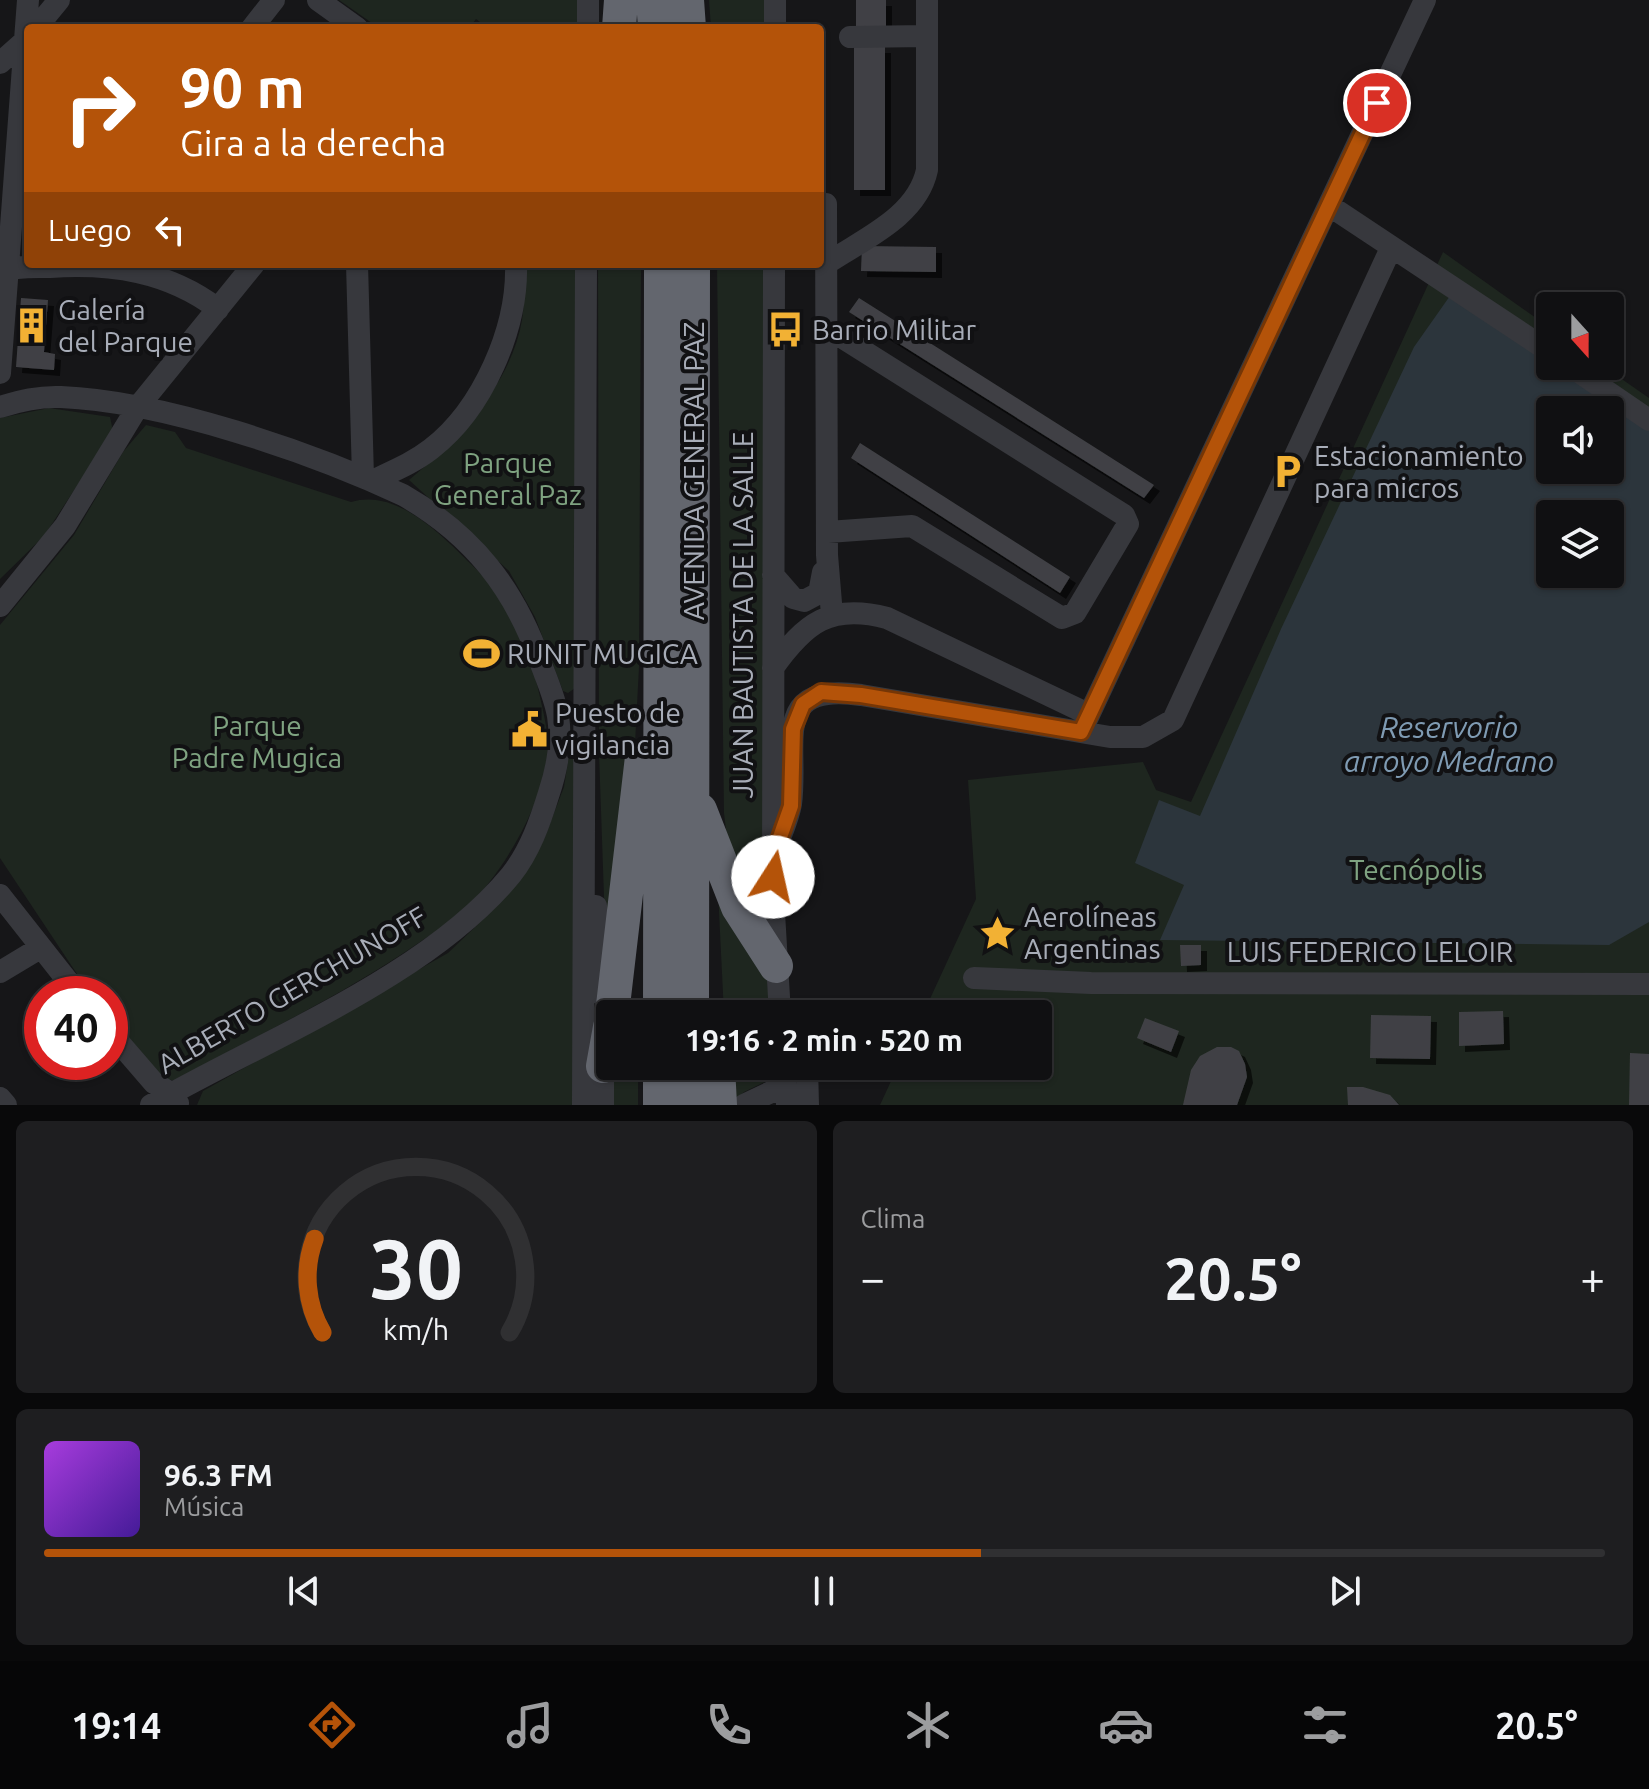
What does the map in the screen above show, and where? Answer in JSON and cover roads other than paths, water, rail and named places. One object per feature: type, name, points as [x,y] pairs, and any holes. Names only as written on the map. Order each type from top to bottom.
[{"type":"highway","points":[[619,24],[621,0]]},
{"type":"highway","points":[[653,0],[655,24]]},
{"type":"highway","points":[[687,0],[689,24]]},
{"type":"highway","name":"AVENIDA GENERAL PAZ","points":[[660,1000],[661,268]]},
{"type":"highway","name":"AVENIDA GENERAL PAZ","points":[[692,1000],[693,268]]},
{"type":"highway","points":[[614,1000],[642,759],[661,634]]},
{"type":"highway","points":[[693,791],[738,907],[776,971]]},
{"type":"highway","points":[[693,791],[714,1000]]},
{"type":"highway","points":[[660,1080],[660,1105]]},
{"type":"highway","points":[[692,1080],[692,1105]]},
{"type":"highway","points":[[719,1080],[720,1105]]},
{"type":"street","points":[[28,0],[29,24]]},
{"type":"street","points":[[39,24],[59,0]]},
{"type":"street","points":[[255,24],[274,0]]},
{"type":"street","points":[[318,0],[351,24]]},
{"type":"street","points":[[588,0],[588,24]]},
{"type":"street","points":[[775,0],[775,24]]},
{"type":"street","points":[[826,264],[898,216],[923,189],[927,170],[927,0]]},
{"type":"street","points":[[1085,723],[1425,0]]},
{"type":"street","points":[[850,37],[927,36]]},
{"type":"street","points":[[0,63],[24,41]]},
{"type":"street","points":[[0,373],[3,270],[24,81]]},
{"type":"street","points":[[826,204],[827,555],[832,615]]},
{"type":"street","points":[[1330,206],[1536,343]]},
{"type":"street","points":[[773,668],[794,640],[832,615],[847,611],[887,618],[1110,737],[1143,737],[1173,720],[1391,248]]},
{"type":"street","points":[[3,270],[24,255]]},
{"type":"street","points":[[3,270],[34,268]]},
{"type":"street","points":[[114,268],[164,280],[202,297],[218,309]]},
{"type":"street","points":[[0,606],[65,526],[137,408],[251,268]]},
{"type":"street","points":[[357,268],[367,479],[410,464],[433,447],[472,404],[508,326],[515,294],[516,268]]},
{"type":"street","points":[[583,1105],[586,268]]},
{"type":"street","name":"JUAN BAUTISTA DE LA SALLE","points":[[774,268],[773,857],[779,1000]]},
{"type":"street","points":[[827,328],[1124,515],[1128,524],[1075,613],[1069,618],[1062,618],[912,526],[828,532]]},
{"type":"street","points":[[1590,380],[1649,420]]},
{"type":"street","name":"ALBERTO GERCHUNOFF","points":[[0,407],[36,398],[60,397],[137,408],[239,434],[367,479],[427,509],[471,547],[505,585],[527,623],[558,716],[558,765],[538,830],[513,873],[478,911],[436,946],[394,973],[175,1099],[151,1105]]},
{"type":"street","points":[[773,575],[793,598],[814,599],[819,593],[827,555]]},
{"type":"street","points":[[773,857],[791,806],[793,729],[803,704],[821,692],[1085,723]]},
{"type":"street","points":[[558,716],[584,717]]},
{"type":"street","points":[[584,810],[599,928],[601,1000]]},
{"type":"street","points":[[0,895],[63,976]]},
{"type":"street","points":[[0,972],[40,948]]},
{"type":"street","points":[[776,971],[791,1000]]},
{"type":"street","name":"LUIS FEDERICO LELOIR","points":[[974,978],[1091,983],[1646,981]]},
{"type":"street","points":[[128,1053],[154,1083],[175,1099]]},
{"type":"street","points":[[603,1080],[603,1105]]},
{"type":"street","points":[[807,1080],[808,1105]]},
{"type":"street","points":[[744,1105],[771,1092],[786,1098]]},
{"type":"street","points":[[0,1098],[6,1105]]},
{"type":"water","name":"Reservorio arroyo Medrano","points":[[1452,293],[1536,351],[1536,380],[1577,380],[1600,396],[1536,396],[1536,484],[1624,484],[1624,413],[1649,430],[1649,922],[1609,945],[1160,940],[1184,885],[1135,863],[1159,800],[1200,816],[1281,629],[1414,347]]},
{"type":"place","name":"Galería del Parque","points":[[32,326]]},
{"type":"place","name":"Barrio Militar","points":[[786,330]]},
{"type":"place","name":"Estacionamiento para micros","points":[[1288,472]]},
{"type":"place","name":"RUNIT MUGICA","points":[[481,654]]},
{"type":"place","name":"Puesto de vigilancia","points":[[529,729]]},
{"type":"place","name":"Aerolíneas Argentinas","points":[[998,933]]},
{"type":"park label","name":"Parque General Paz","points":[[508,479]]},
{"type":"park label","name":"Parque Padre Mugica","points":[[257,742]]},
{"type":"park label","name":"Tecnópolis","points":[[1416,870]]}]
